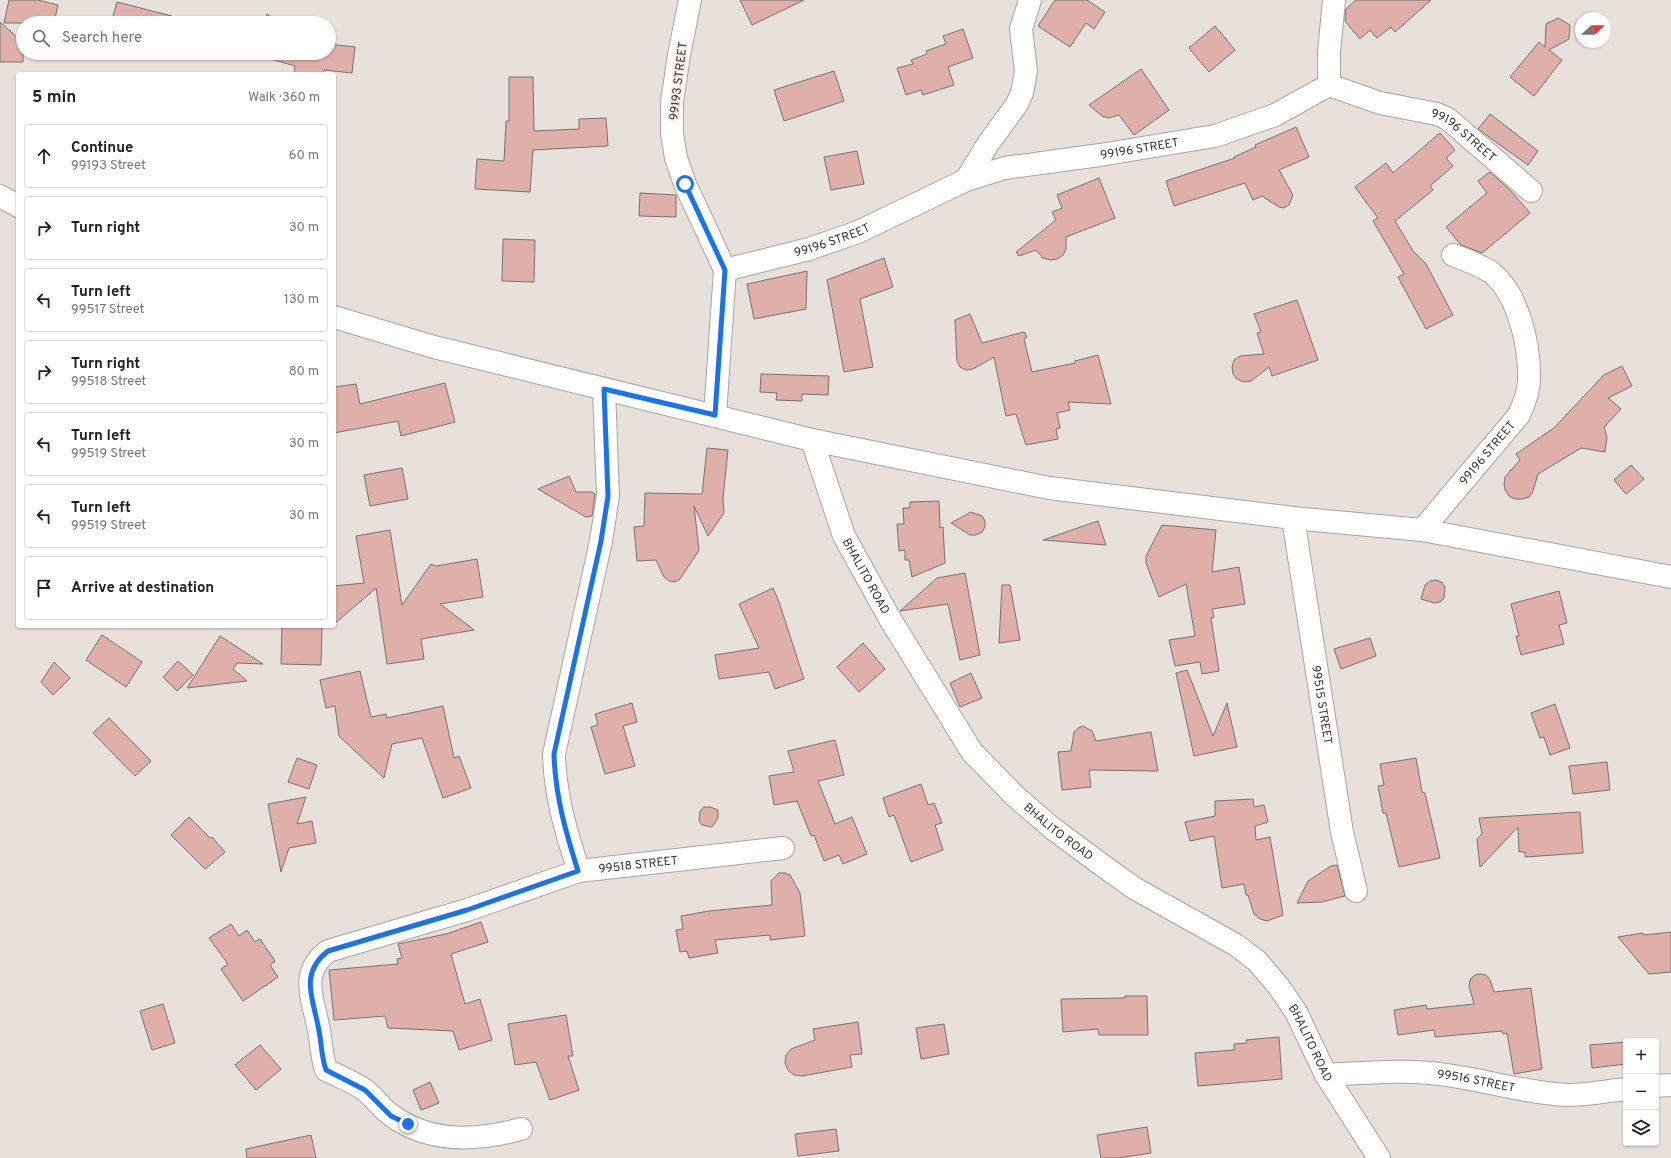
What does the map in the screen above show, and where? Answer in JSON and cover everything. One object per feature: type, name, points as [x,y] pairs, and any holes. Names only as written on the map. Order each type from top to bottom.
[{"type":"street","name":"99193 STREET","points":[[690,0],[672,102],[672,133],[676,158],[685,184],[725,270],[715,415]]},
{"type":"street","points":[[966,180],[988,144],[1017,104],[1022,93],[1026,71],[1021,29],[1030,0]]},
{"type":"street","points":[[1329,85],[1330,31],[1334,0]]},
{"type":"street","name":"99196 STREET","points":[[725,270],[809,249],[858,232],[966,180],[1005,168],[1100,155],[1215,136],[1275,116],[1329,85],[1380,103],[1431,113],[1448,119],[1531,191]]},
{"type":"street","points":[[0,196],[16,205]]},
{"type":"street","name":"99196 STREET","points":[[1422,530],[1519,415],[1524,404],[1529,380],[1521,322],[1506,289],[1492,273],[1453,255]]},
{"type":"street","points":[[336,318],[441,349],[812,440],[1049,488],[1293,518],[1422,530],[1671,577]]},
{"type":"street","points":[[578,871],[563,821],[554,754],[601,541],[608,496],[604,389]]},
{"type":"street","name":"BHALITO ROAD","points":[[812,440],[844,536],[890,619],[972,752],[1015,796],[1052,828],[1094,860],[1134,888],[1236,944],[1257,961],[1279,987],[1296,1012],[1326,1075],[1379,1158]]},
{"type":"street","name":"99515 STREET","points":[[1293,518],[1342,832],[1356,891]]},
{"type":"street","name":"99518 STREET","points":[[521,1129],[499,1135],[464,1138],[449,1138],[421,1131],[391,1116],[365,1090],[326,1070],[321,1055],[320,1032],[309,984],[311,972],[318,960],[328,951],[467,910],[578,871],[783,848]]},
{"type":"street","name":"99516 STREET","points":[[1326,1075],[1396,1072],[1429,1073],[1467,1077],[1512,1088],[1569,1095],[1623,1089]]},
{"type":"street","points":[[1659,1086],[1671,1084]]},
{"type":"building","points":[[9,0],[38,0],[58,5],[56,16],[16,16],[16,23],[4,23]]},
{"type":"building","points":[[740,0],[804,0],[752,25]]},
{"type":"building","points":[[1055,0],[1087,0],[1105,12],[1094,29],[1086,23],[1070,47],[1038,26]]},
{"type":"building","points":[[1356,0],[1431,0],[1395,32],[1391,27],[1377,38],[1370,30],[1360,39],[1345,21],[1346,9]]},
{"type":"building","points":[[117,2],[172,16],[113,16]]},
{"type":"building","points":[[1558,18],[1570,25],[1569,39],[1549,50],[1562,60],[1534,96],[1510,77],[1539,42],[1545,47],[1546,24]]},
{"type":"building","points":[[0,22],[16,37],[16,60],[23,60],[23,62],[0,62]]},
{"type":"building","points":[[1215,26],[1235,50],[1209,72],[1189,48]]},
{"type":"building","points":[[963,29],[973,58],[948,67],[954,85],[923,95],[921,90],[906,95],[897,68],[913,64],[911,60],[927,54],[926,51],[946,44],[943,36]]},
{"type":"building","points":[[336,45],[355,47],[352,73],[324,70],[324,72],[294,72],[295,66],[274,60],[336,60]]},
{"type":"building","points":[[1141,69],[1169,110],[1134,135],[1119,115],[1108,118],[1102,116],[1089,105]]},
{"type":"building","points":[[834,71],[844,101],[784,121],[774,90]]},
{"type":"building","points":[[509,77],[533,77],[534,131],[579,129],[579,119],[606,118],[608,146],[533,150],[530,192],[475,189],[477,159],[504,161],[506,121],[509,121]]},
{"type":"building","points":[[1490,114],[1538,151],[1528,165],[1478,129]]},
{"type":"building","points":[[1296,127],[1309,157],[1279,170],[1293,195],[1289,205],[1284,208],[1279,207],[1262,196],[1253,200],[1245,183],[1174,206],[1166,181],[1235,158],[1234,157],[1256,147],[1255,145]]},
{"type":"building","points":[[1440,133],[1455,150],[1446,158],[1453,166],[1430,186],[1433,190],[1395,221],[1413,251],[1426,264],[1453,315],[1426,329],[1398,277],[1404,274],[1373,221],[1378,218],[1355,187],[1386,163],[1393,173]]},
{"type":"building","points":[[857,151],[864,184],[831,190],[824,157]]},
{"type":"building","points":[[1490,172],[1510,190],[1530,213],[1482,253],[1461,245],[1446,227],[1487,193],[1478,181]]},
{"type":"building","points":[[1099,178],[1115,218],[1066,237],[1066,249],[1063,255],[1057,259],[1050,260],[1043,258],[1036,250],[1019,256],[1016,252],[1056,220],[1052,212],[1062,208],[1057,195]]},
{"type":"building","points":[[640,193],[676,195],[676,217],[639,216]]},
{"type":"building","points":[[503,239],[535,240],[534,282],[502,281]]},
{"type":"building","points":[[884,258],[893,287],[860,299],[873,367],[844,372],[827,280]]},
{"type":"building","points":[[807,271],[806,309],[754,319],[747,284]]},
{"type":"building","points":[[1297,300],[1318,360],[1272,376],[1269,367],[1251,381],[1244,382],[1237,379],[1233,374],[1232,367],[1234,360],[1240,356],[1264,354],[1257,333],[1261,332],[1254,314]]},
{"type":"building","points":[[970,314],[982,343],[1024,332],[1027,337],[1024,339],[1032,372],[1075,363],[1075,361],[1098,355],[1111,404],[1068,402],[1070,410],[1057,413],[1060,428],[1056,429],[1058,439],[1026,445],[1016,414],[1006,416],[994,357],[973,369],[966,370],[960,367],[957,361],[955,320]]},
{"type":"building","points":[[1622,366],[1632,386],[1608,398],[1621,409],[1604,427],[1607,437],[1605,452],[1581,448],[1538,474],[1533,491],[1529,497],[1515,499],[1509,496],[1505,490],[1505,477],[1520,460],[1516,454],[1554,428],[1604,375]]},
{"type":"building","points":[[761,374],[829,376],[828,395],[802,394],[802,401],[776,400],[777,393],[760,392]]},
{"type":"building","points":[[445,383],[455,422],[401,436],[398,421],[336,433],[336,387],[356,384],[360,404]]},
{"type":"building","points":[[707,448],[728,450],[723,498],[724,513],[708,536],[694,506],[699,550],[680,579],[675,582],[669,581],[664,577],[656,560],[637,561],[634,527],[644,526],[645,493],[702,494]]},
{"type":"building","points":[[1631,465],[1644,479],[1626,494],[1614,480]]},
{"type":"building","points":[[402,468],[408,499],[370,506],[364,475]]},
{"type":"building","points":[[569,476],[576,492],[592,492],[595,494],[592,516],[586,517],[538,489]]},
{"type":"building","points":[[939,501],[940,528],[943,527],[945,563],[912,577],[909,560],[905,560],[905,550],[899,551],[897,524],[904,524],[903,508],[910,508],[910,502]]},
{"type":"building","points":[[971,512],[982,516],[985,521],[985,527],[982,532],[976,535],[970,535],[951,523]]},
{"type":"building","points":[[1098,521],[1106,545],[1043,540]]},
{"type":"building","points":[[1162,525],[1216,530],[1212,572],[1239,567],[1245,604],[1212,609],[1214,617],[1211,618],[1219,671],[1202,674],[1200,662],[1175,666],[1169,640],[1195,636],[1186,584],[1159,597],[1146,563],[1146,556]]},
{"type":"building","points":[[390,530],[402,605],[431,564],[436,566],[477,559],[483,597],[440,604],[474,630],[421,639],[424,659],[387,664],[376,588],[336,622],[336,586],[364,583],[356,536]]},
{"type":"building","points":[[965,573],[980,655],[960,660],[948,604],[900,611],[937,578]]},
{"type":"building","points":[[1436,580],[1441,582],[1445,587],[1444,598],[1440,602],[1434,603],[1421,599],[1425,585],[1430,581]]},
{"type":"building","points":[[1002,585],[1010,585],[1020,640],[999,643]]},
{"type":"building","points":[[773,588],[804,679],[775,689],[769,672],[719,679],[715,655],[759,648],[739,604]]},
{"type":"building","points":[[1559,591],[1567,623],[1559,625],[1564,644],[1521,655],[1516,636],[1519,636],[1511,604]]},
{"type":"building","points":[[282,628],[322,628],[321,665],[281,664]]},
{"type":"building","points":[[102,635],[142,662],[126,687],[86,660]]},
{"type":"building","points":[[220,636],[263,664],[237,663],[233,669],[247,681],[187,688]]},
{"type":"building","points":[[1370,638],[1376,656],[1341,669],[1334,649]]},
{"type":"building","points":[[863,643],[885,669],[859,692],[837,667]]},
{"type":"building","points":[[178,661],[193,675],[177,691],[163,677]]},
{"type":"building","points":[[54,662],[70,678],[53,695],[41,682]]},
{"type":"building","points":[[1187,670],[1213,736],[1227,703],[1237,747],[1194,756],[1176,673]]},
{"type":"building","points":[[360,671],[371,717],[386,714],[387,718],[443,706],[454,758],[459,756],[471,788],[443,798],[422,738],[392,744],[384,778],[339,736],[335,706],[326,708],[320,680]]},
{"type":"building","points":[[971,673],[982,698],[960,707],[950,683]]},
{"type":"building","points":[[632,703],[637,722],[623,726],[635,766],[605,774],[591,727],[598,725],[595,714]]},
{"type":"building","points":[[1555,704],[1570,748],[1550,755],[1544,737],[1540,738],[1531,713]]},
{"type":"building","points":[[109,718],[151,761],[135,776],[93,733]]},
{"type":"building","points":[[1083,726],[1092,731],[1096,741],[1151,732],[1158,771],[1089,770],[1091,787],[1062,790],[1058,752],[1071,751],[1074,732]]},
{"type":"building","points":[[835,740],[844,775],[818,781],[835,824],[852,817],[867,854],[843,864],[839,855],[824,861],[814,835],[811,836],[797,801],[774,805],[769,776],[794,772],[788,751]]},
{"type":"building","points":[[297,758],[317,765],[309,789],[288,782]]},
{"type":"building","points":[[1416,758],[1422,792],[1425,793],[1440,858],[1399,867],[1386,813],[1383,813],[1378,786],[1384,785],[1380,764]]},
{"type":"building","points":[[1607,762],[1610,790],[1573,794],[1569,766]]},
{"type":"building","points":[[921,784],[928,805],[934,803],[942,823],[935,825],[943,850],[911,862],[894,815],[889,817],[883,798]]},
{"type":"building","points":[[306,797],[297,824],[312,821],[316,843],[289,848],[281,872],[268,804]]},
{"type":"building","points":[[1253,799],[1254,807],[1264,805],[1268,822],[1255,826],[1256,840],[1270,837],[1283,915],[1267,921],[1260,919],[1254,914],[1248,895],[1246,895],[1244,884],[1222,888],[1214,836],[1190,841],[1185,822],[1215,816],[1215,801]]},
{"type":"building","points":[[704,807],[710,807],[718,810],[718,818],[712,827],[702,825],[699,821],[700,811]]},
{"type":"building","points":[[1580,812],[1583,853],[1525,857],[1525,852],[1519,852],[1518,827],[1480,867],[1477,839],[1482,834],[1479,818]]},
{"type":"building","points":[[189,817],[210,838],[212,837],[225,852],[205,869],[171,835]]},
{"type":"building","points":[[1337,865],[1345,896],[1322,902],[1297,903],[1308,881],[1331,866]]},
{"type":"building","points":[[779,873],[790,875],[800,893],[805,936],[770,940],[770,935],[715,940],[718,953],[689,958],[687,951],[680,952],[676,930],[683,929],[681,916],[709,911],[772,905],[771,881]]},
{"type":"building","points":[[481,922],[488,942],[451,954],[465,1004],[480,999],[492,1040],[459,1050],[453,1031],[388,1028],[385,1016],[334,1020],[329,970],[398,964],[397,959],[402,958],[398,944],[446,934]]},
{"type":"building","points":[[231,924],[239,936],[247,930],[255,942],[260,939],[275,961],[270,965],[278,977],[243,1001],[221,969],[228,964],[209,938]]},
{"type":"building","points":[[1671,932],[1671,972],[1649,974],[1618,937],[1643,933],[1644,935]]},
{"type":"building","points":[[1475,975],[1486,975],[1490,980],[1494,992],[1531,988],[1542,1069],[1514,1074],[1507,1033],[1503,1034],[1502,1031],[1435,1037],[1434,1030],[1398,1035],[1394,1010],[1426,1005],[1427,1009],[1474,1004],[1469,986],[1470,980]]},
{"type":"building","points":[[1125,996],[1147,996],[1148,1035],[1099,1035],[1098,1029],[1063,1032],[1061,999],[1125,998]]},
{"type":"building","points":[[163,1004],[175,1043],[152,1050],[140,1011]]},
{"type":"building","points":[[566,1015],[573,1056],[568,1056],[579,1090],[550,1100],[536,1062],[515,1065],[508,1024]]},
{"type":"building","points":[[858,1022],[862,1054],[850,1055],[852,1067],[802,1076],[794,1075],[788,1070],[785,1063],[786,1055],[791,1049],[815,1040],[813,1029]]},
{"type":"building","points":[[944,1024],[949,1054],[921,1059],[916,1028]]},
{"type":"building","points":[[1279,1037],[1282,1079],[1198,1086],[1195,1053],[1234,1050],[1234,1044],[1247,1043],[1246,1040]]},
{"type":"building","points":[[1623,1042],[1623,1064],[1592,1068],[1590,1045]]},
{"type":"building","points":[[260,1045],[281,1069],[256,1090],[235,1065]]},
{"type":"building","points":[[430,1082],[439,1103],[421,1110],[413,1090]]},
{"type":"building","points":[[1147,1127],[1151,1153],[1118,1158],[1101,1158],[1097,1135]]},
{"type":"building","points":[[836,1129],[839,1151],[798,1156],[795,1134]]},
{"type":"building","points":[[311,1135],[316,1158],[247,1158],[246,1149]]},
{"type":"route","points":[[408,1124],[391,1116],[365,1090],[326,1070],[321,1055],[320,1032],[309,984],[311,972],[318,960],[328,951],[467,910],[578,871],[563,821],[554,754],[601,541],[608,496],[604,389],[715,415],[718,346],[723,309],[725,270],[705,232],[685,184]]}]
